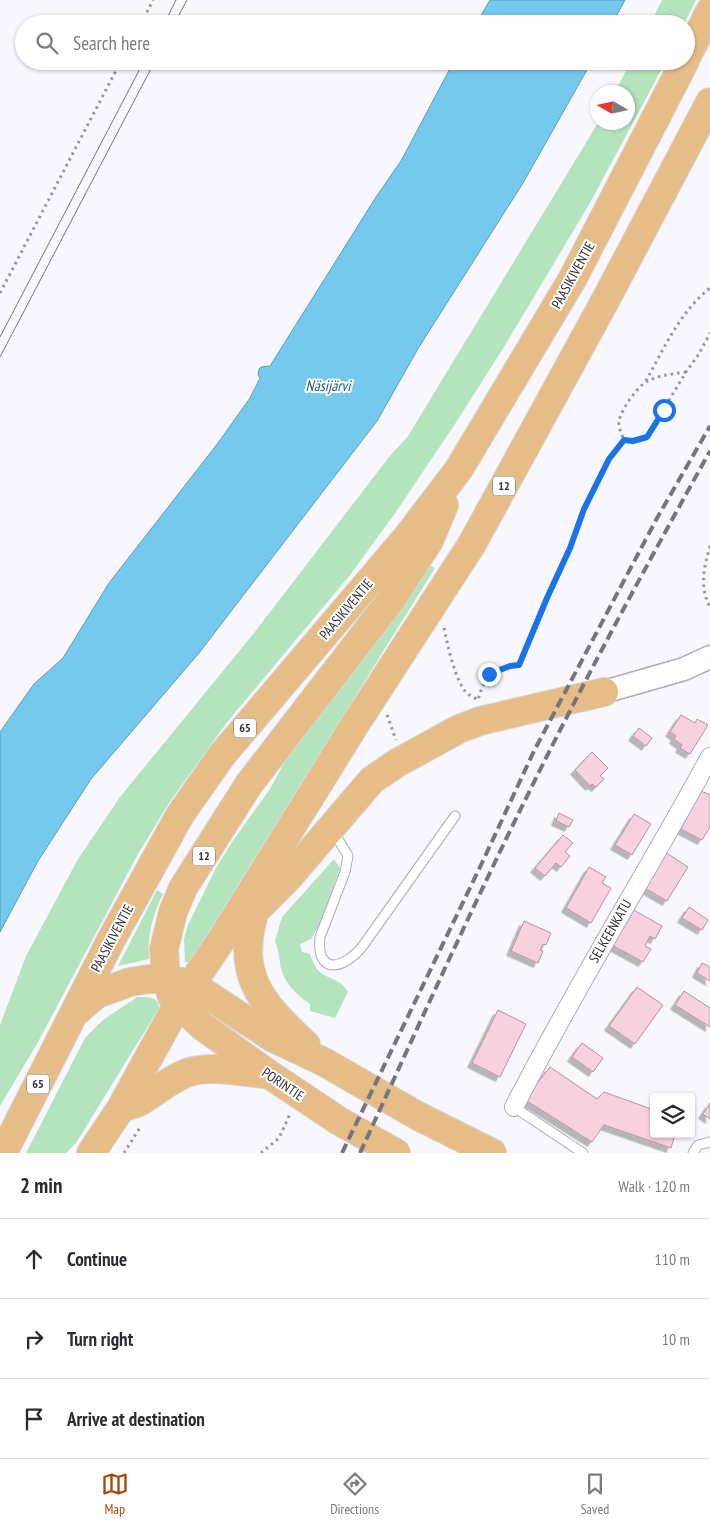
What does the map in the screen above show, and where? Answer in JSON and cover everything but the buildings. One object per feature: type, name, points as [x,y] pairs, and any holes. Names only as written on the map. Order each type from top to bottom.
[{"type":"highway","name":"PAASIKIVENTIE","points":[[695,40],[710,11]]},
{"type":"highway","name":"PAASIKIVENTIE","points":[[3,1153],[72,1016],[180,815],[222,755],[408,536],[459,469],[573,278],[680,70]]},
{"type":"highway","name":"12","points":[[492,1153],[418,1116],[324,1062],[268,1007],[252,981],[249,965],[248,947],[253,914],[273,856],[472,544],[606,301],[710,102]]},
{"type":"highway","name":"12","points":[[179,989],[164,949],[172,912],[183,888],[249,784],[391,600],[429,541],[459,469]]},
{"type":"highway","points":[[222,939],[253,914],[288,878],[372,780],[396,762],[434,741],[480,721],[604,692]]},
{"type":"highway","points":[[91,1153],[121,1108],[179,989],[222,939],[273,856]]},
{"type":"highway","points":[[72,1016],[97,994],[130,982],[149,979],[179,989],[324,1062]]},
{"type":"highway","name":"PORINTIE","points":[[179,989],[202,1026],[270,1075],[339,1121],[396,1153]]},
{"type":"highway","points":[[121,1108],[138,1104],[179,1077],[194,1071],[216,1069],[270,1075]]},
{"type":"street","points":[[604,692],[684,669],[709,659]]},
{"type":"street","name":"SELKEENKATU","points":[[514,1107],[598,951],[710,757]]},
{"type":"lane","points":[[328,830],[338,839],[348,856],[345,872],[320,937],[319,948],[322,958],[328,964],[337,965],[345,963],[354,957],[362,947],[455,816]]},
{"type":"lane","points":[[514,1107],[583,1153]]},
{"type":"lane","points":[[693,1153],[698,1145],[710,1142]]},
{"type":"path","points":[[146,15],[153,0]]},
{"type":"path","points":[[0,293],[116,70]]},
{"type":"path","points":[[624,440],[619,422],[626,405],[646,381],[671,334],[700,296],[710,288]]},
{"type":"path","points":[[624,440],[633,441],[647,437],[710,333]]},
{"type":"path","points":[[646,381],[686,372]]},
{"type":"path","points":[[443,620],[447,644],[459,680],[465,691],[478,700],[482,684],[489,674],[510,666],[519,665],[570,548],[584,509],[609,459],[624,440]]},
{"type":"path","points":[[710,546],[702,574],[705,598],[710,607]]},
{"type":"path","points":[[261,1153],[279,1138],[290,1113]]},
{"type":"green space","points":[[662,0],[696,0],[688,15],[654,15]]},
{"type":"green space","points":[[626,70],[661,70],[635,119],[635,85],[619,85]]},
{"type":"green space","points":[[594,130],[629,130],[590,203],[504,347],[396,512],[350,575],[228,721],[169,803],[138,854],[38,1042],[0,1106],[0,1025],[26,956],[78,859],[120,797],[254,633],[389,457],[408,436]]},
{"type":"green space","points":[[428,564],[435,568],[190,962],[185,962],[184,939],[188,925],[216,868],[270,789],[291,750]]},
{"type":"green space","points":[[334,859],[340,868],[320,924],[311,939],[300,944],[302,952],[310,954],[314,964],[321,973],[337,981],[348,992],[335,1018],[310,1011],[310,1004],[288,984],[281,968],[275,941],[282,917]]},
{"type":"green space","points":[[157,890],[163,894],[152,925],[149,959],[118,966]]},
{"type":"green space","points":[[137,997],[155,999],[159,1008],[76,1143],[66,1153],[26,1153],[85,1038],[103,1020]]},
{"type":"water","points":[[490,0],[625,0],[617,15],[481,15]]},
{"type":"water","name":"Näsijärvi","points":[[449,70],[587,70],[523,183],[419,347],[377,421],[199,653],[91,779],[38,861],[0,932],[0,732],[34,684],[63,658],[109,583],[218,443],[250,398],[260,378],[258,375],[259,369],[270,366],[376,197],[401,161]]},
{"type":"tram line","points":[[168,15],[176,0]]},
{"type":"tram line","points":[[179,15],[187,0]]},
{"type":"tram line","points":[[0,337],[139,70]]},
{"type":"tram line","points":[[0,357],[150,70]]},
{"type":"railway","points":[[342,1153],[534,751],[656,520],[710,426]]},
{"type":"railway","points":[[360,1153],[525,800],[628,600],[710,451]]},
{"type":"route","points":[[489,674],[510,666],[519,665],[570,548],[584,509],[609,459],[624,440],[633,441],[647,437],[664,410]]}]
